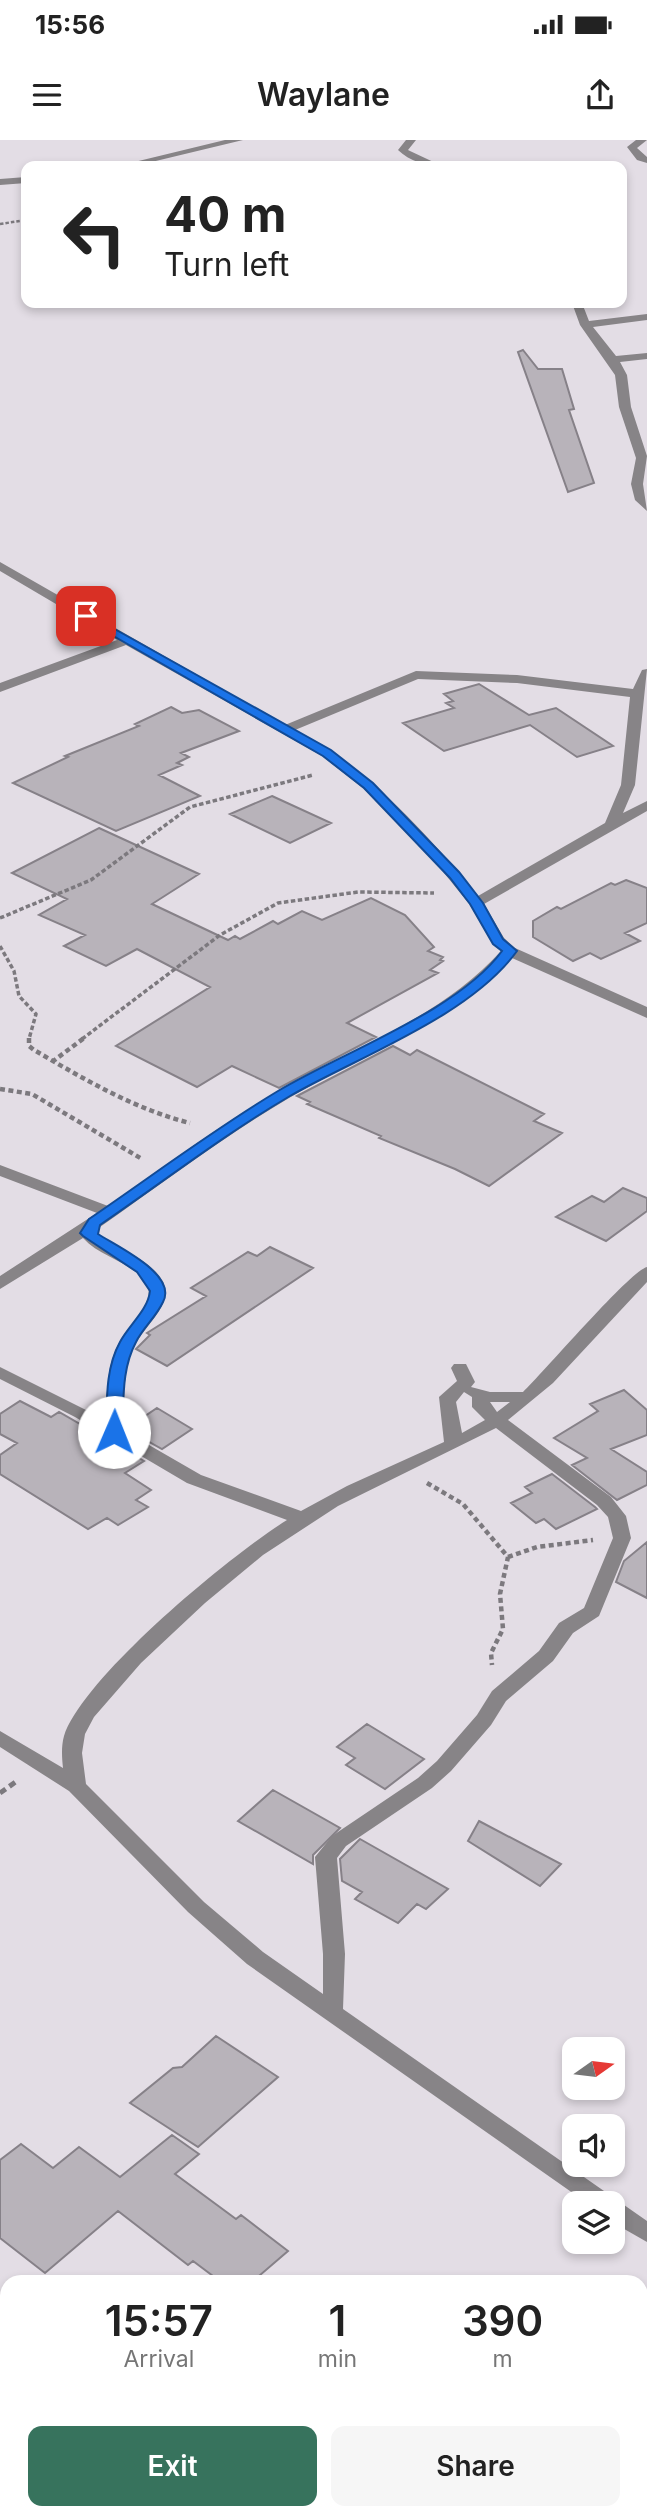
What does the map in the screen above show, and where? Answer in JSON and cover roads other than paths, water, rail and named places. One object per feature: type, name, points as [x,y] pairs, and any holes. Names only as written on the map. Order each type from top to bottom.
[{"type":"street","points":[[182,140],[197,149]]},
{"type":"street","points":[[145,161],[238,140]]},
{"type":"street","points":[[410,140],[403,150],[410,157],[430,161]]},
{"type":"street","points":[[642,140],[632,147],[640,158],[647,160]]},
{"type":"street","points":[[0,182],[21,180]]},
{"type":"street","points":[[580,308],[585,325],[614,360],[621,375],[625,407],[642,458],[637,484],[641,500],[647,507]]},
{"type":"street","points":[[585,325],[647,317]]},
{"type":"street","points":[[614,360],[647,356]]},
{"type":"street","points":[[0,566],[126,641],[327,753],[369,786],[437,855],[473,899],[498,941],[510,951],[647,1013]]},
{"type":"street","points":[[0,688],[126,641]]},
{"type":"street","points":[[612,823],[628,785],[637,694],[647,673]]},
{"type":"street","points":[[284,730],[416,675],[517,680],[637,694]]},
{"type":"street","points":[[473,899],[555,860],[612,823],[647,805]]},
{"type":"street","points":[[0,1284],[283,1094],[442,1009],[477,986],[495,970],[510,951]]},
{"type":"street","points":[[0,1170],[101,1217]]},
{"type":"street","points":[[101,1217],[88,1233],[142,1269],[154,1281],[158,1291],[157,1300],[127,1343],[117,1371],[114,1432]]},
{"type":"street","points":[[76,1786],[71,1751],[75,1732],[98,1697],[122,1670],[276,1535],[381,1477],[496,1420],[528,1397],[555,1373],[617,1300],[647,1272]]},
{"type":"street","points":[[460,1367],[466,1376],[464,1387]]},
{"type":"street","points":[[0,1372],[114,1432],[194,1479],[303,1519]]},
{"type":"street","points":[[464,1387],[481,1395],[528,1397]]},
{"type":"street","points":[[453,1443],[446,1404],[448,1396],[464,1387]]},
{"type":"street","points":[[332,2013],[335,1990],[334,1929],[326,1857],[339,1841],[425,1783],[444,1766],[484,1720],[499,1696],[546,1656],[566,1628],[592,1612],[622,1538],[617,1516],[604,1501],[496,1420],[481,1407],[481,1395]]},
{"type":"street","points":[[0,1738],[76,1786],[221,1930],[332,2013],[587,2191]]},
{"type":"street","points":[[625,2218],[647,2233]]}]
